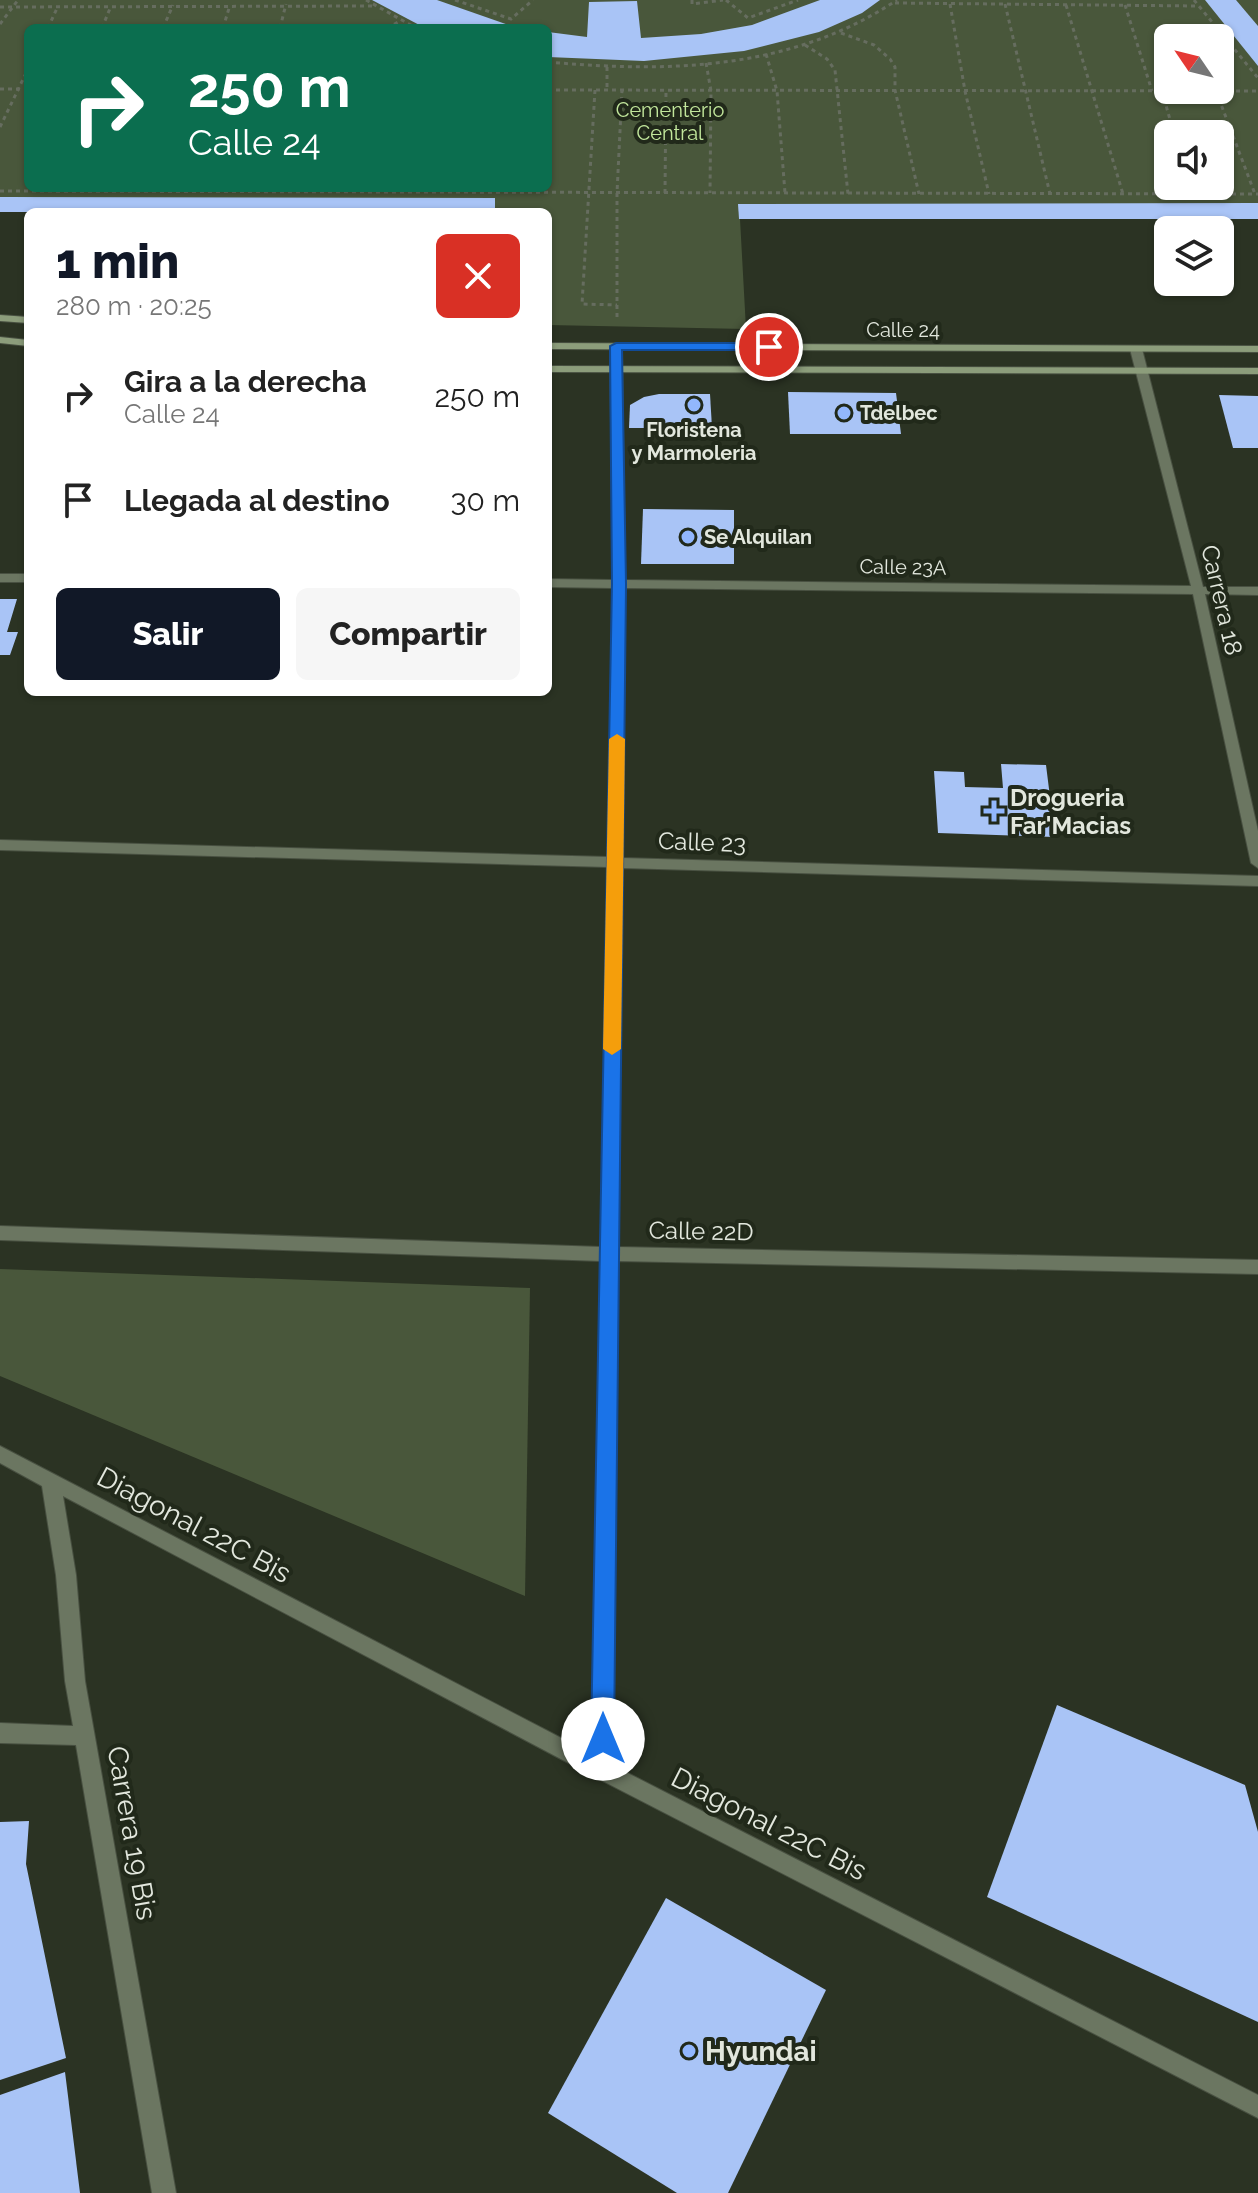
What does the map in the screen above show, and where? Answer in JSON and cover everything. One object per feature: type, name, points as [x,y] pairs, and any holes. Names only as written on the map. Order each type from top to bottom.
[{"type":"street","points":[[1,319],[24,320]]},
{"type":"street","points":[[0,340],[24,343]]},
{"type":"street","name":"Calle 24","points":[[552,346],[1258,349]]},
{"type":"street","points":[[602,1770],[619,584],[616,346]]},
{"type":"street","name":"Carrera 18","points":[[1136,349],[1198,590],[1258,863]]},
{"type":"street","name":"Calle 24","points":[[552,369],[1258,371]]},
{"type":"street","points":[[0,578],[24,578]]},
{"type":"street","name":"Calle 23A","points":[[552,583],[1258,591]]},
{"type":"street","name":"Calle 23","points":[[0,845],[1258,881]]},
{"type":"street","name":"Calle 22D","points":[[0,1233],[607,1254],[1258,1267]]},
{"type":"street","name":"Diagonal 22C Bis","points":[[0,1454],[602,1770],[1258,2107]]},
{"type":"street","name":"Carrera 19 Bis","points":[[51,1481],[66,1575],[75,1681],[164,2193]]},
{"type":"street","points":[[0,1733],[85,1736]]},
{"type":"path","points":[[0,24],[18,0]]},
{"type":"path","points":[[84,6],[89,0]]},
{"type":"path","points":[[143,5],[147,0]]},
{"type":"path","points":[[198,5],[201,0]]},
{"type":"path","points":[[366,0],[407,24]]},
{"type":"path","points":[[455,0],[511,19],[533,0]]},
{"type":"path","points":[[692,0],[692,4],[724,0],[748,18],[798,0]]},
{"type":"path","points":[[1092,0],[1095,5]]},
{"type":"path","points":[[1194,0],[1258,78]]},
{"type":"path","points":[[0,7],[309,2],[374,6]]},
{"type":"path","points":[[552,62],[607,67],[706,63],[766,54],[840,33],[896,2],[1198,6]]},
{"type":"path","points":[[281,24],[286,4]]},
{"type":"path","points":[[950,4],[965,91],[989,194]]},
{"type":"path","points":[[1005,4],[1050,194]]},
{"type":"path","points":[[165,24],[173,5]]},
{"type":"path","points":[[224,24],[230,5]]},
{"type":"path","points":[[1066,5],[1123,194]]},
{"type":"path","points":[[552,90],[1152,91],[1125,5]]},
{"type":"path","points":[[50,24],[58,6]]},
{"type":"path","points":[[104,24],[111,6]]},
{"type":"path","points":[[394,24],[400,21]]},
{"type":"path","points":[[840,33],[884,51],[895,63],[900,76],[895,90],[919,194]]},
{"type":"path","points":[[804,45],[827,59],[835,70],[848,194]]},
{"type":"path","points":[[766,54],[777,91],[785,193]]},
{"type":"path","points":[[706,63],[711,91],[710,193]]},
{"type":"path","points":[[607,67],[607,90]]},
{"type":"path","points":[[0,127],[24,77]]},
{"type":"path","points":[[0,89],[24,89]]},
{"type":"path","points":[[595,90],[582,304],[617,305]]},
{"type":"path","points":[[617,326],[617,193],[622,90]]},
{"type":"path","points":[[665,193],[666,91]]},
{"type":"path","points":[[1234,91],[1258,91]]},
{"type":"path","points":[[1221,104],[1257,194],[1234,194]]},
{"type":"path","points":[[0,191],[24,190]]},
{"type":"path","points":[[552,192],[1154,194]]},
{"type":"green space","name":"Cementerio Central","points":[[0,0],[1258,0],[1258,219],[1154,216],[1154,219],[740,219],[746,329],[552,325],[552,208],[24,208],[24,212],[0,212]]},
{"type":"green space","points":[[0,1269],[530,1288],[525,1596],[0,1376]]},
{"type":"building","points":[[372,0],[437,0],[506,24],[417,24]]},
{"type":"building","points":[[820,0],[880,0],[862,13],[819,32],[744,51],[644,61],[552,57],[552,33],[587,37],[589,2],[637,1],[641,38],[701,34],[752,25]]},
{"type":"building","points":[[1205,0],[1236,0],[1258,26],[1258,66],[1234,36],[1234,24],[1224,24]]},
{"type":"building","points":[[0,197],[495,198],[495,208],[24,208],[24,212],[0,212]]},
{"type":"building","points":[[1258,203],[1258,219],[1154,216],[1154,219],[739,219],[738,204]]},
{"type":"building","name":"Tdelbec","points":[[788,392],[896,393],[901,434],[790,434]]},
{"type":"building","points":[[710,394],[712,428],[629,428],[630,405],[644,397]]},
{"type":"building","points":[[1219,395],[1258,396],[1258,448],[1233,448]]},
{"type":"building","name":"Se Alquilan","points":[[643,509],[734,510],[734,564],[641,564]]},
{"type":"building","points":[[0,599],[17,599],[7,632],[18,632],[10,655],[0,655]]},
{"type":"building","name":"Drogueria Far'Macias","points":[[1001,764],[1046,765],[1055,837],[938,833],[934,771],[964,772],[965,787],[1003,788]]},
{"type":"building","points":[[1057,1705],[1245,1785],[1258,1832],[1258,2022],[987,1897]]},
{"type":"building","points":[[29,1821],[26,1864],[66,2058],[0,2080],[0,1822]]},
{"type":"building","name":"Hyundai","points":[[666,1898],[826,1990],[728,2193],[677,2193],[548,2113]]},
{"type":"building","points":[[65,2072],[80,2193],[0,2193],[0,2095]]},
{"type":"slow traffic","points":[[612,1049],[617,739]]},
{"type":"place","name":"Floristena y Marmoleria","points":[[694,405]]},
{"type":"place","name":"Tdelbec","points":[[844,413]]},
{"type":"place","name":"Se Alquilan","points":[[688,537]]},
{"type":"place","name":"Drogueria Far'Macias","points":[[994,811]]},
{"type":"place","name":"Hyundai","points":[[689,2051]]},
{"type":"route","points":[[603,1739],[607,1254],[619,584],[616,346],[769,347]]}]
